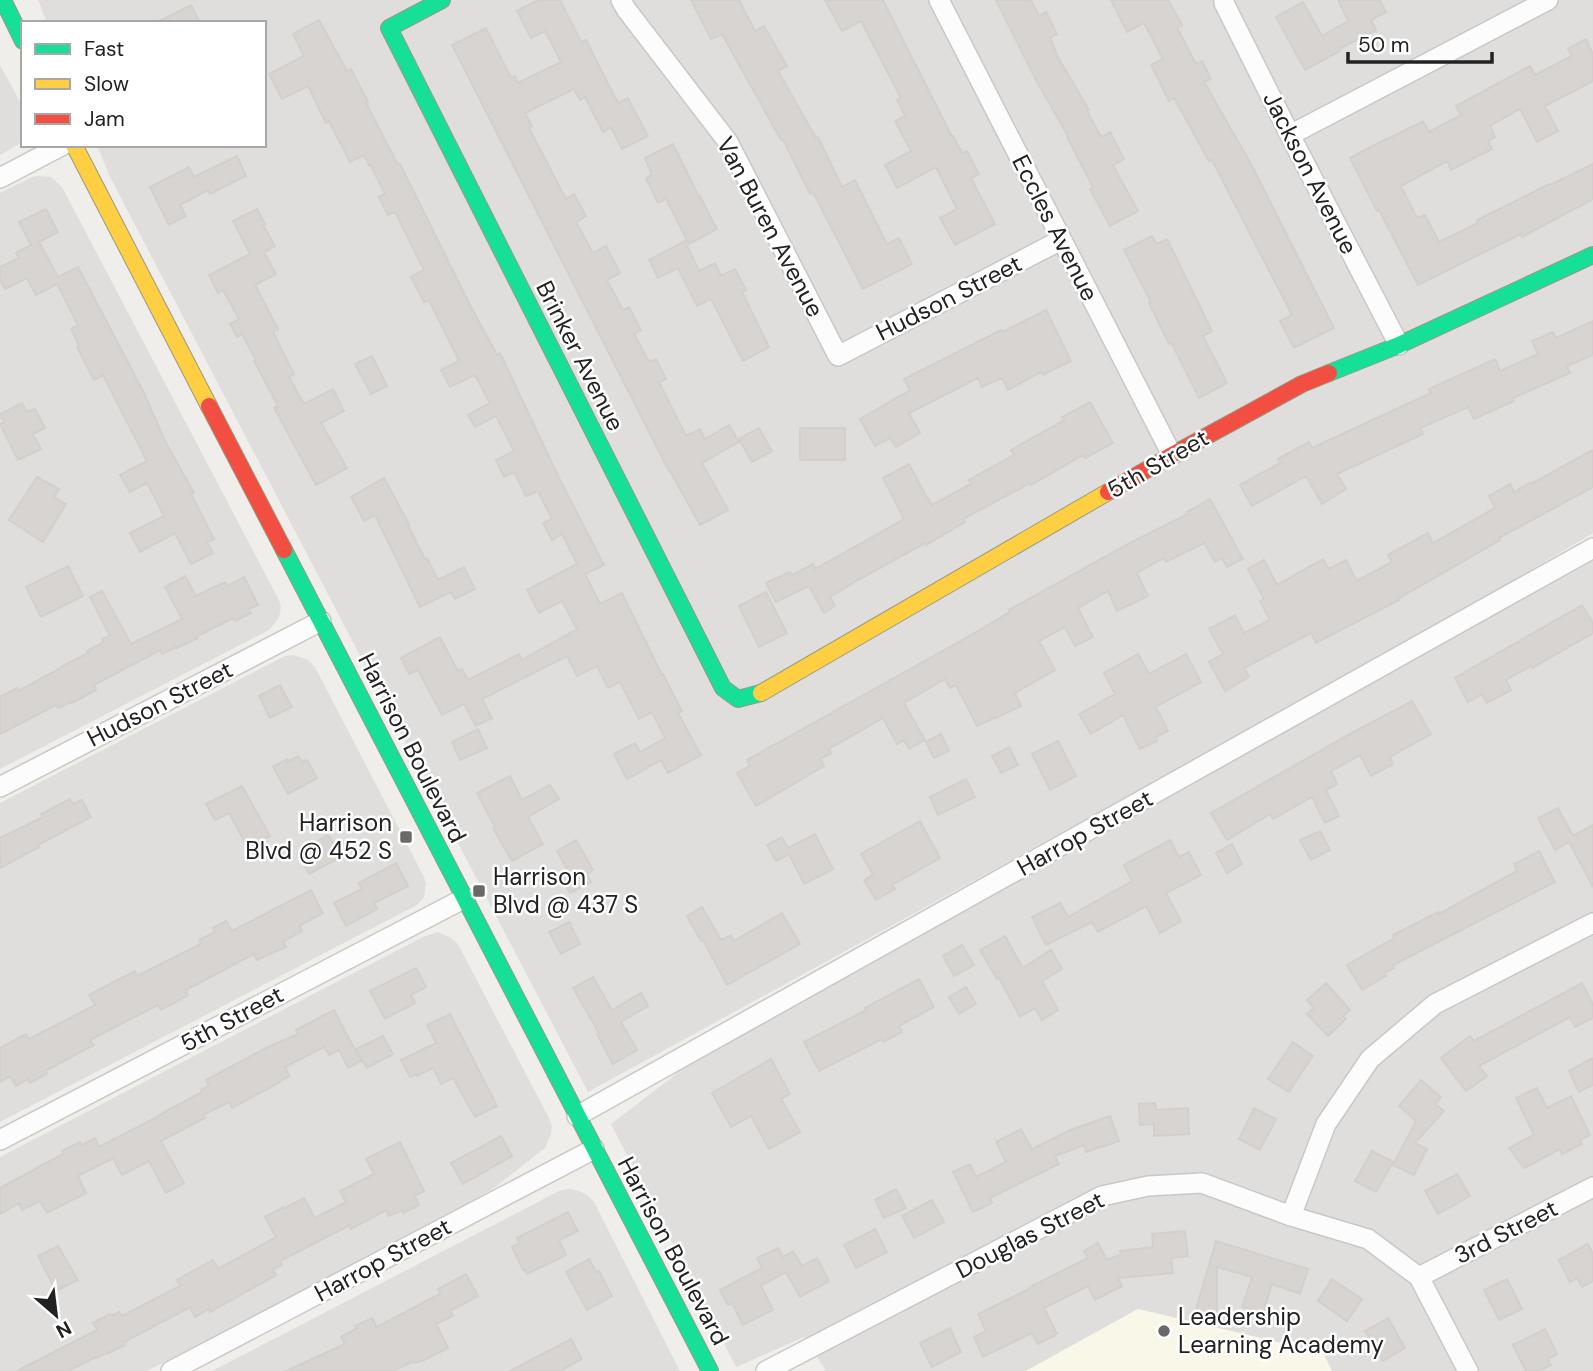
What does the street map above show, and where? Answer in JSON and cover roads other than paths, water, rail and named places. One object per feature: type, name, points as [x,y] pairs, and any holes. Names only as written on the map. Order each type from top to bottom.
[{"type":"street","points":[[2,0],[21,37]]},
{"type":"street","name":"Brinker Avenue","points":[[442,0],[389,28],[723,688],[738,699]]},
{"type":"street","name":"Van Buren Avenue","points":[[621,0],[728,142],[838,356]]},
{"type":"street","name":"Eccles Avenue","points":[[939,0],[1172,455]]},
{"type":"street","name":"Jackson Avenue","points":[[1224,0],[1290,135],[1399,345]]},
{"type":"street","points":[[1290,135],[1548,0]]},
{"type":"street","points":[[0,178],[59,147]]},
{"type":"street","name":"Harrison Boulevard","points":[[75,147],[710,1371]]},
{"type":"street","name":"Hudson Street","points":[[838,356],[1061,240]]},
{"type":"street","name":"5th Street","points":[[738,699],[764,692],[1172,455],[1302,384],[1399,345],[1593,255]]},
{"type":"street","name":"Harrop Street","points":[[577,1116],[1593,548]]},
{"type":"street","name":"Hudson Street","points":[[0,787],[321,621]]},
{"type":"street","name":"5th Street","points":[[0,1140],[465,898]]},
{"type":"street","points":[[1468,1371],[1419,1277],[1368,1239],[1291,1216],[1326,1124],[1370,1059],[1435,1003],[1593,923]]},
{"type":"street","name":"Harrop Street","points":[[171,1371],[594,1149]]},
{"type":"street","name":"Douglas Street","points":[[766,1371],[1102,1196],[1148,1186],[1202,1183],[1291,1216]]},
{"type":"street","name":"3rd Street","points":[[1419,1277],[1593,1187]]},
{"type":"place","name":"Harrison Blvd @ 452 S","points":[[406,837]]},
{"type":"place","name":"Harrison Blvd @ 437 S","points":[[479,891]]},
{"type":"place","name":"Leadership Learning Academy","points":[[1164,1331]]}]
